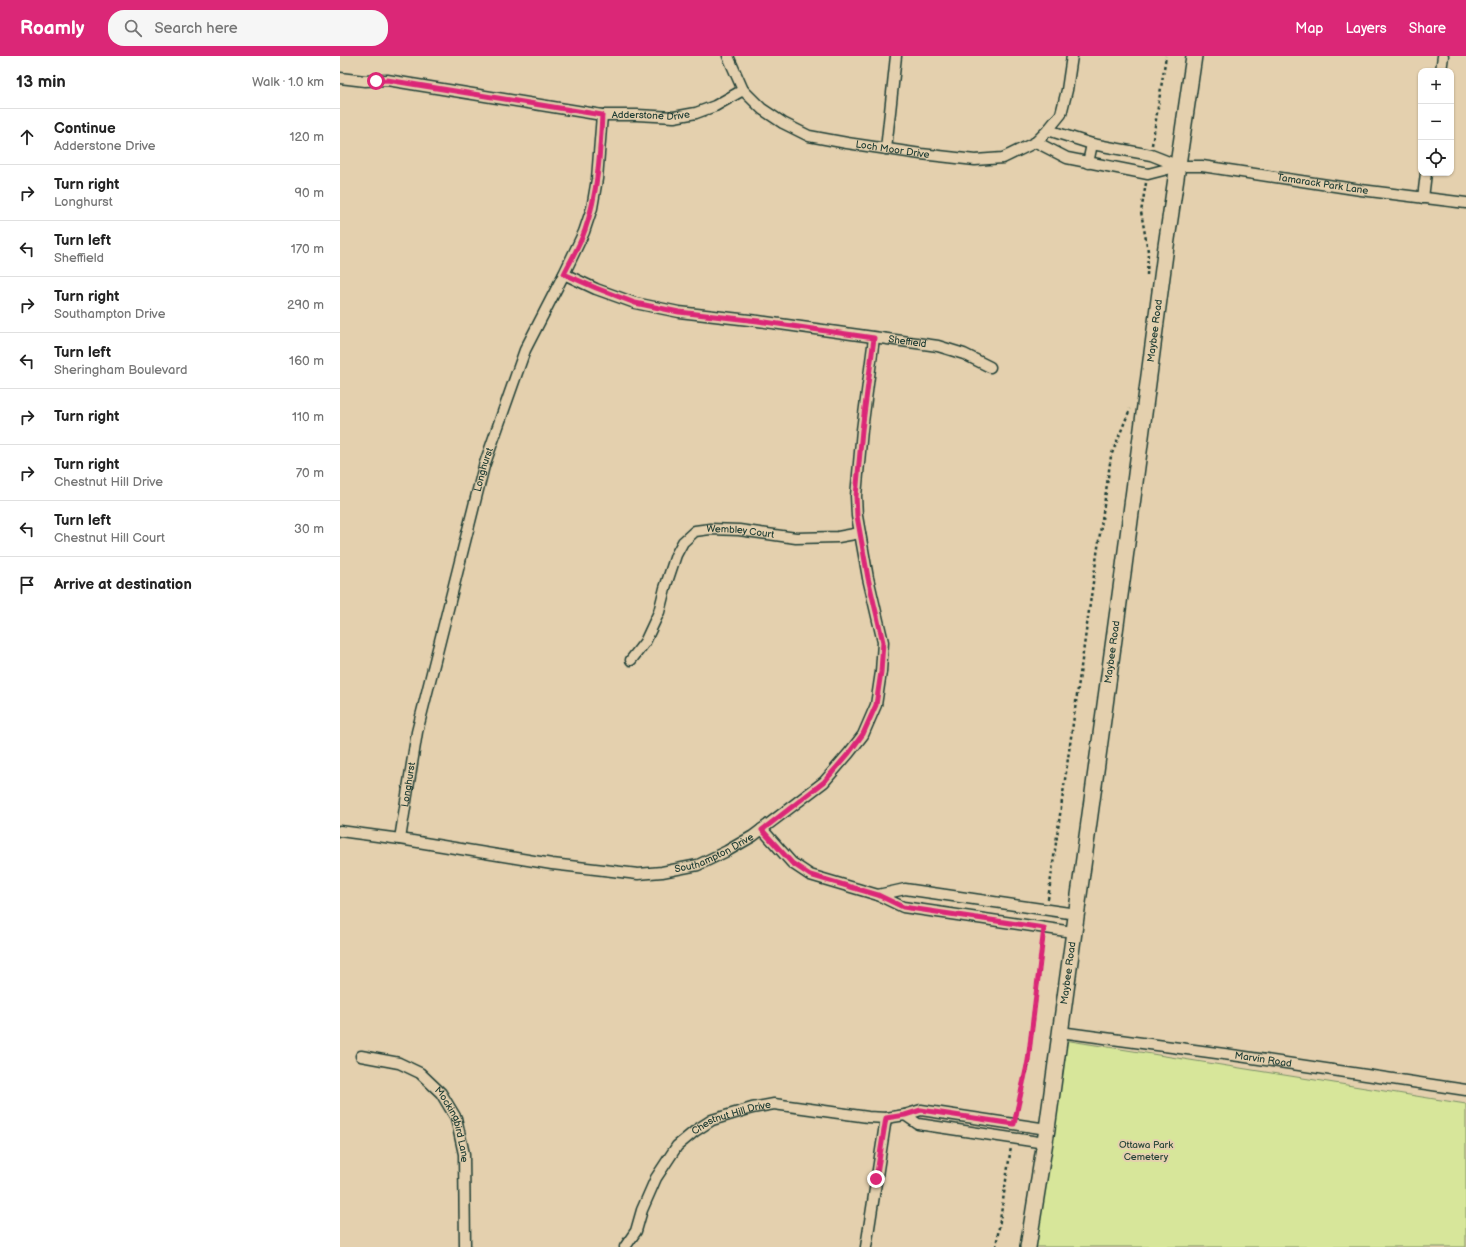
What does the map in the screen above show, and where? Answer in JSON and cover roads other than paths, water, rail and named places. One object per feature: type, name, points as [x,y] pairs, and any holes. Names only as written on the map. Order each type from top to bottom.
[{"type":"main road","name":"Maybee Road","points":[[1028,1247],[1046,1136],[1166,246],[1194,56]]},
{"type":"street","points":[[728,56],[743,90]]},
{"type":"street","points":[[886,149],[896,56]]},
{"type":"street","name":"Loch Moor Drive","points":[[743,90],[762,109],[783,123],[809,136],[886,149],[975,160],[1003,158],[1036,142],[1061,114],[1067,90],[1072,56]]},
{"type":"street","points":[[1441,68],[1443,56]]},
{"type":"street","name":"Adderstone Drive","points":[[340,78],[365,81],[387,80],[602,115],[674,117],[715,106],[743,90]]},
{"type":"street","name":"Longhurst","points":[[400,839],[417,732],[484,466],[525,350],[584,232],[592,208],[601,145],[602,115]]},
{"type":"street","points":[[1048,130],[1092,144],[1151,155],[1179,166]]},
{"type":"street","points":[[1036,142],[1068,158],[1148,174],[1179,166]]},
{"type":"street","points":[[1088,163],[1092,144]]},
{"type":"street","name":"Tamarack Park Lane","points":[[1179,166],[1202,166],[1361,190],[1466,203]]},
{"type":"street","points":[[1423,198],[1426,176]]},
{"type":"street","name":"Sheffield","points":[[564,274],[635,303],[679,312],[758,321],[938,346],[964,354],[990,367]]},
{"type":"street","name":"Southampton Drive","points":[[340,831],[400,839],[552,864],[638,874],[662,872],[698,865],[727,851],[762,830],[824,782],[863,734],[876,705],[881,672],[883,642],[868,578],[857,516],[856,496],[862,430],[874,338]]},
{"type":"street","name":"Wembley Court","points":[[631,660],[645,642],[658,612],[676,554],[683,542],[695,531],[710,529],[739,530],[796,538],[838,537],[860,533]]},
{"type":"street","points":[[762,830],[792,863],[810,875],[878,895],[903,907],[1073,932]]},
{"type":"street","points":[[878,895],[904,889],[1076,914]]},
{"type":"street","points":[[964,916],[966,898]]},
{"type":"street","name":"Marvin Road","points":[[1060,1032],[1239,1056],[1466,1090]]},
{"type":"street","name":"Mockingbird Lane","points":[[361,1056],[399,1063],[420,1073],[441,1093],[456,1118],[464,1154],[465,1247]]},
{"type":"street","name":"Chestnut Hill Drive","points":[[625,1247],[636,1231],[642,1210],[656,1178],[677,1146],[695,1130],[712,1120],[746,1110],[774,1104],[886,1118],[905,1115],[921,1110],[1014,1124],[1046,1136]]},
{"type":"street","points":[[905,1115],[918,1124],[1012,1138],[1046,1136]]},
{"type":"street","points":[[965,1131],[967,1117]]},
{"type":"street","points":[[866,1247],[886,1118]]},
{"type":"park label","name":"Ottawa Park Cemetery","points":[[1146,1150]]}]
